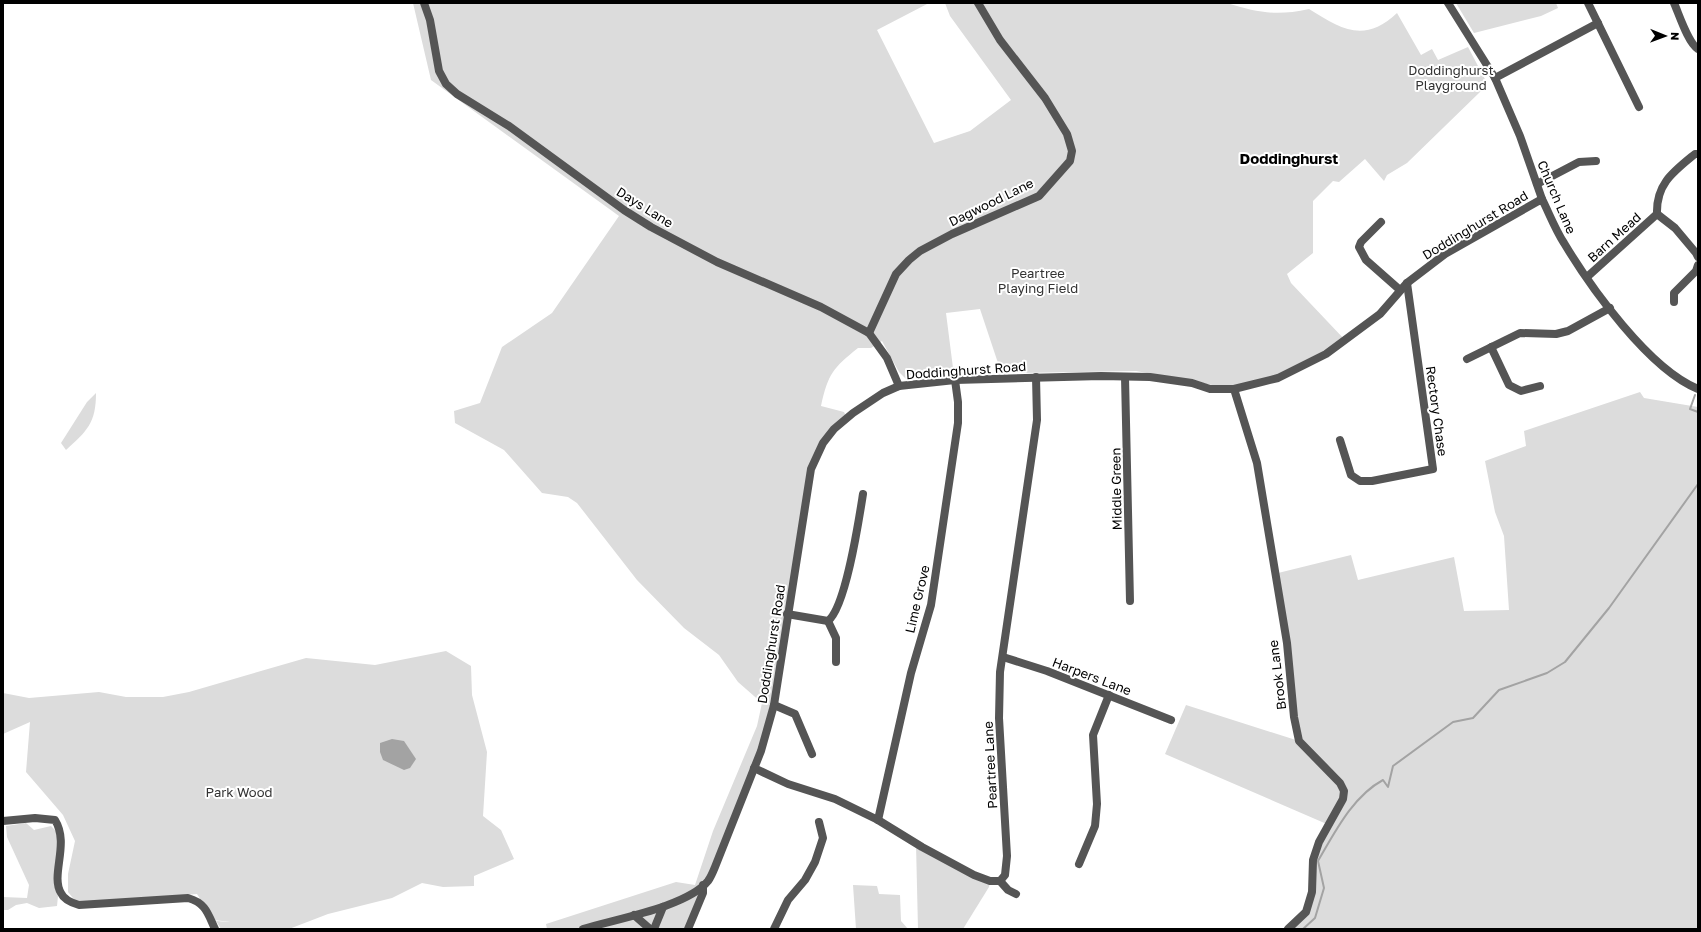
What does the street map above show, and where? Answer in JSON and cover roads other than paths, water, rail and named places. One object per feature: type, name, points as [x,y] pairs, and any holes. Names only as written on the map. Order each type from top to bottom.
[{"type":"street","name":"Days Lane","points":[[424,3],[432,27],[439,71],[446,84],[456,94],[509,126],[624,210],[651,227],[717,262],[820,307],[869,333],[887,358],[899,386]]},
{"type":"street","name":"Dagwood Lane","points":[[869,333],[896,274],[909,260],[920,251],[952,234],[1039,196],[1070,161],[1072,151],[1067,134],[1045,98],[1000,40],[978,3]]},
{"type":"street","name":"Church Lane","points":[[1448,3],[1495,78],[1520,136],[1542,199],[1563,242],[1610,308],[1661,365],[1671,374],[1698,389]]},
{"type":"street","points":[[1588,3],[1640,107]]},
{"type":"street","points":[[1674,3],[1694,47],[1698,49]]},
{"type":"street","points":[[1495,78],[1598,23]]},
{"type":"street","name":"Barn Mead","points":[[1587,277],[1657,214],[1657,205],[1663,184],[1674,171],[1695,154],[1698,154]]},
{"type":"street","points":[[1537,184],[1579,162],[1596,160]]},
{"type":"street","name":"Doddinghurst Road","points":[[583,929],[663,907],[684,898],[703,885],[715,867],[754,768],[774,705],[809,479],[816,456],[834,429],[853,413],[883,393],[899,386],[955,380],[1036,377],[1125,377],[1177,380],[1210,389],[1234,389],[1278,378],[1326,354],[1380,314],[1407,283],[1445,254],[1542,199]]},
{"type":"street","name":"Barn Mead","points":[[1657,214],[1675,228],[1698,257]]},
{"type":"street","points":[[1381,222],[1361,242],[1359,247],[1366,260],[1400,290]]},
{"type":"street","points":[[1674,302],[1670,292],[1696,271],[1698,265]]},
{"type":"street","name":"Rectory Chase","points":[[1340,440],[1351,475],[1360,481],[1372,481],[1433,469],[1407,283]]},
{"type":"street","points":[[1467,359],[1520,332],[1556,334],[1568,330],[1610,308]]},
{"type":"street","points":[[1491,347],[1509,385],[1521,391],[1540,386]]},
{"type":"street","name":"Peartree Lane","points":[[1000,881],[1005,875],[1007,856],[998,718],[1000,672],[1037,420],[1036,377]]},
{"type":"street","name":"Middle Green","points":[[1125,377],[1130,601]]},
{"type":"street","name":"Lime Grove","points":[[878,820],[911,673],[933,590],[958,423],[958,402],[955,380]]},
{"type":"street","name":"Brook Lane","points":[[1234,389],[1256,463],[1287,643],[1299,741],[1340,783],[1344,791],[1343,799],[1319,842],[1313,860],[1312,892],[1306,912],[1288,929]]},
{"type":"street","points":[[828,621],[832,618],[838,607],[857,538],[863,494]]},
{"type":"street","points":[[787,614],[828,621]]},
{"type":"street","points":[[828,621],[836,638],[836,662]]},
{"type":"street","name":"Harpers Lane","points":[[1003,657],[1047,671],[1171,720]]},
{"type":"street","points":[[1079,864],[1094,826],[1097,804],[1093,735],[1109,695]]},
{"type":"street","points":[[774,705],[795,714],[812,754]]},
{"type":"street","points":[[754,768],[788,784],[836,799],[878,820],[922,847],[974,875],[990,881],[1000,881],[1008,890],[1016,894]]},
{"type":"street","points":[[3,821],[35,818],[55,820],[61,829],[58,878],[60,893],[68,901],[79,905],[188,898],[198,900],[205,908],[215,929]]},
{"type":"street","points":[[774,929],[788,900],[805,880],[815,862],[823,838],[819,822]]},
{"type":"street","points":[[688,929],[703,893],[703,885]]},
{"type":"street","points":[[654,929],[663,907]]},
{"type":"street","points":[[634,915],[650,929]]},
{"type":"waterway","points":[[1695,395],[1690,409],[1698,412]]},
{"type":"waterway","points":[[1303,929],[1315,918],[1324,888],[1318,861],[1338,827],[1354,805],[1372,787],[1383,780],[1388,787],[1393,766],[1453,722],[1473,718],[1499,690],[1547,673],[1565,662],[1609,608],[1698,484]]},
{"type":"district","name":"Doddinghurst","points":[[1289,158]]},
{"type":"park label","name":"Doddinghurst Playground","points":[[1451,78]]},
{"type":"park label","name":"Peartree Playing Field","points":[[1038,280]]},
{"type":"park label","name":"Park Wood","points":[[239,792]]}]
